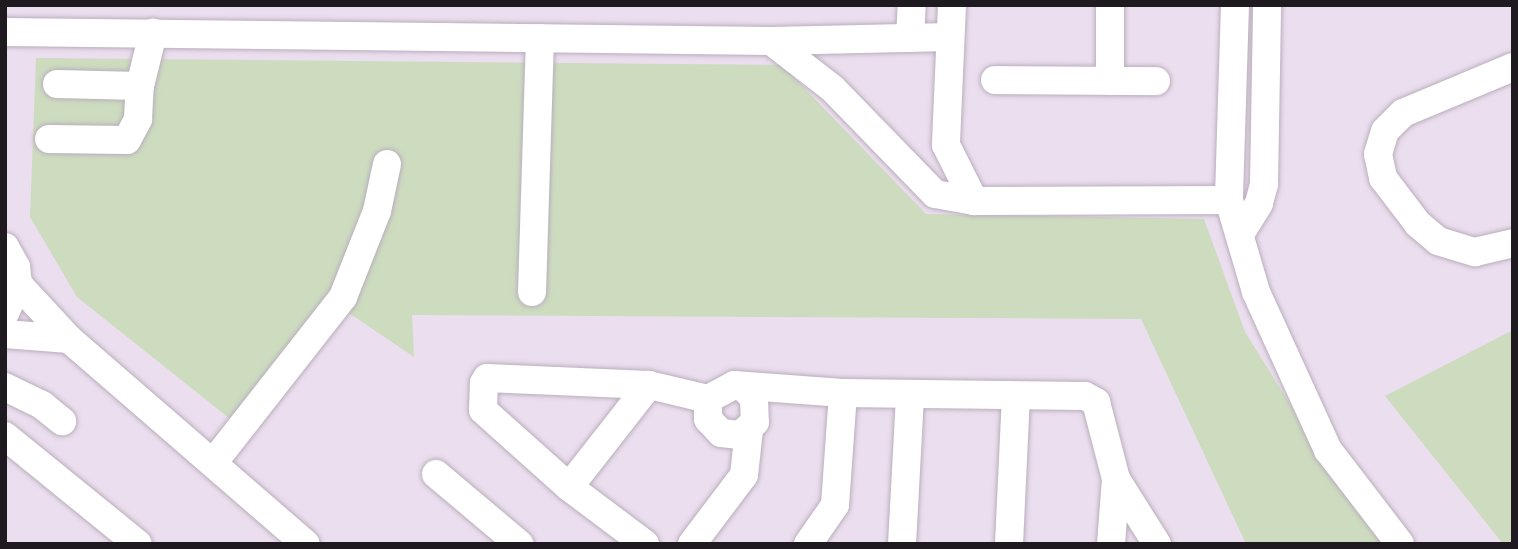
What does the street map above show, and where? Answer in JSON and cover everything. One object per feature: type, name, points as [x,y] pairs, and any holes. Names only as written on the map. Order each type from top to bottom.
[{"type":"street","points":[[910,38],[912,5]]},
{"type":"street","points":[[952,5],[946,145],[974,201]]},
{"type":"street","points":[[1110,5],[1110,81]]},
{"type":"street","points":[[1235,5],[1230,81],[1229,200],[1256,292],[1305,405],[1328,450],[1400,544]]},
{"type":"street","points":[[1240,234],[1264,184],[1264,83],[1268,5]]},
{"type":"street","points":[[5,32],[771,41],[950,37]]},
{"type":"street","points":[[50,139],[127,140],[138,119],[140,86],[153,33]]},
{"type":"street","points":[[532,292],[540,38]]},
{"type":"street","points":[[832,89],[844,51],[859,40]]},
{"type":"street","points":[[771,41],[832,89],[935,194],[974,201],[1229,200]]},
{"type":"street","points":[[1513,67],[1403,113],[1385,131],[1378,154],[1383,178],[1418,224],[1438,241],[1475,252],[1513,243]]},
{"type":"street","points":[[995,80],[1156,81]]},
{"type":"street","points":[[1230,81],[1264,83]]},
{"type":"street","points":[[57,84],[140,86]]},
{"type":"street","points":[[907,168],[928,161],[946,145]]},
{"type":"street","points":[[213,463],[343,297],[377,211],[387,164]]},
{"type":"street","points":[[5,247],[16,267],[18,284],[5,313]]},
{"type":"street","points":[[18,284],[69,339],[306,544]]},
{"type":"street","points":[[5,334],[69,339]]},
{"type":"street","points":[[645,544],[569,487],[483,410],[487,378],[649,385],[708,399]]},
{"type":"street","points":[[569,487],[649,385]]},
{"type":"street","points":[[5,387],[42,405],[62,421]]},
{"type":"street","points":[[708,399],[724,387],[843,393],[1085,396],[1096,402],[1116,479],[1157,544]]},
{"type":"street","points":[[692,544],[744,475],[748,430],[757,413],[754,398],[744,388]]},
{"type":"street","points":[[808,544],[835,505],[843,393]]},
{"type":"street","points":[[902,544],[911,394]]},
{"type":"street","points":[[1009,544],[1016,397]]},
{"type":"street","points":[[708,399],[713,427],[730,436],[748,430]]},
{"type":"street","points":[[5,436],[138,544]]},
{"type":"street","points":[[436,474],[519,544]]},
{"type":"street","points":[[1111,544],[1116,479]]},
{"type":"green space","points":[[36,58],[782,65],[926,214],[1204,219],[1245,332],[1344,490],[1386,544],[1246,544],[1141,319],[412,315],[414,357],[334,303],[234,422],[77,297],[30,217]]},
{"type":"green space","points":[[1513,330],[1513,544],[1503,544],[1385,396]]}]
